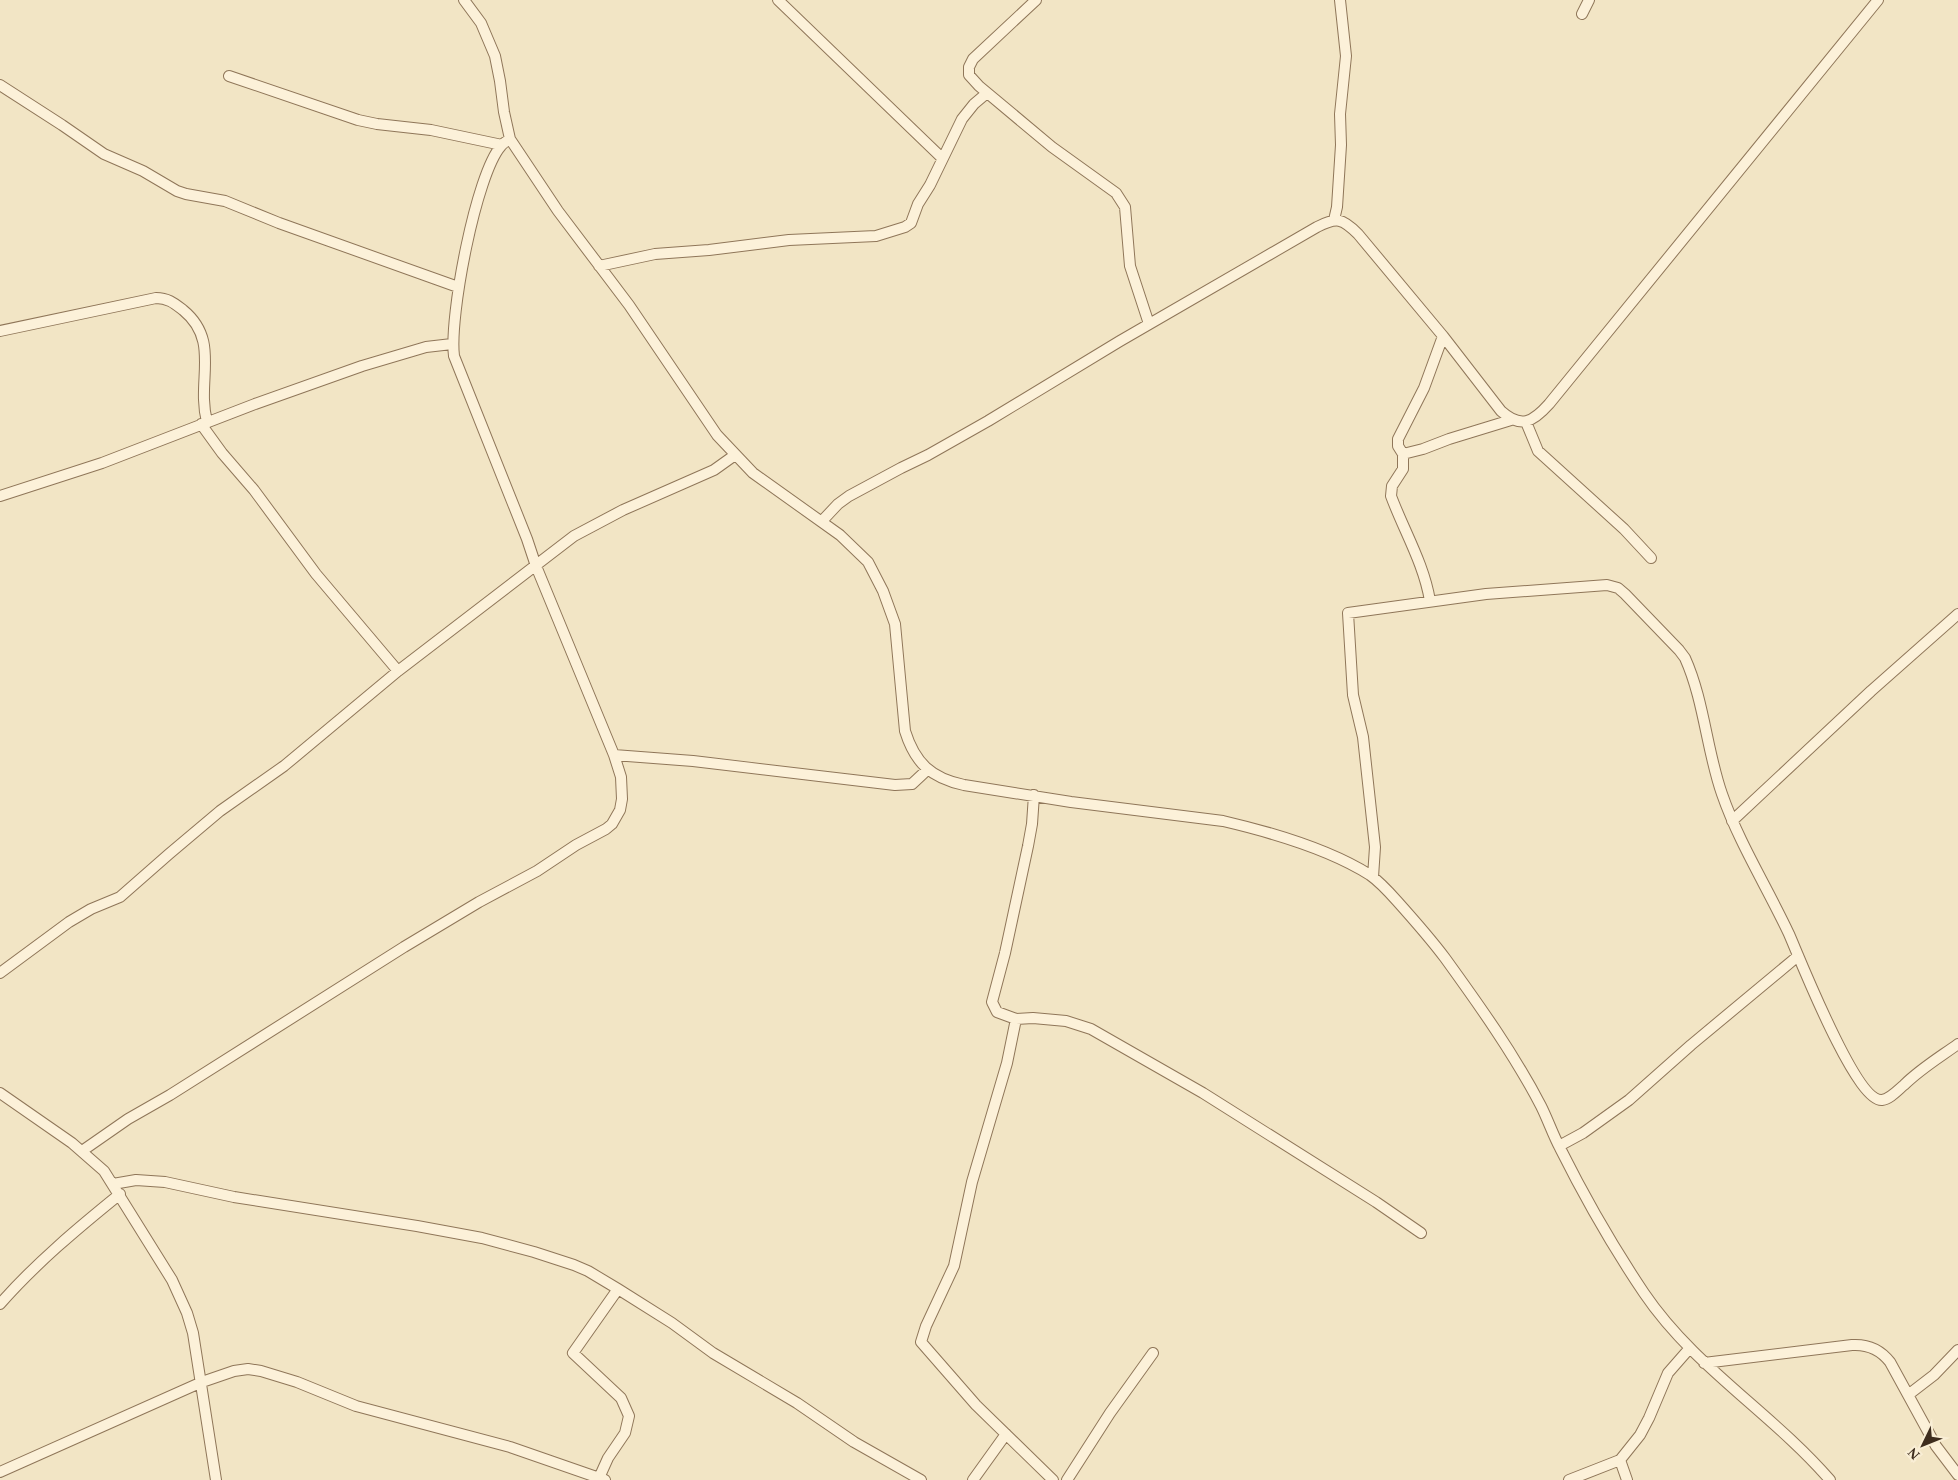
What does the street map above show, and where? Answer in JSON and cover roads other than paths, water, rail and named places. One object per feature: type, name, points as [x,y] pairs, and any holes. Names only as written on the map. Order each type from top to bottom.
[{"type":"street","points":[[464,0],[481,23],[495,56],[504,112],[506,142],[629,305],[717,435],[735,455],[768,484],[840,534],[868,562],[883,591],[895,624],[905,731],[917,759],[927,770],[951,782],[1071,802],[1223,821],[1316,849],[1373,877],[1426,934],[1458,977],[1525,1077],[1542,1108],[1559,1146],[1606,1233],[1644,1293],[1689,1349],[1776,1426],[1830,1480]]},
{"type":"street","points":[[778,0],[942,158]]},
{"type":"street","points":[[1036,0],[970,64],[968,71],[972,79],[987,93],[1052,147],[1110,187],[1122,201],[1126,217],[1130,266],[1149,324]]},
{"type":"street","points":[[1334,220],[1337,207],[1341,145],[1340,114],[1346,56],[1340,0]]},
{"type":"street","points":[[1582,14],[1589,0]]},
{"type":"street","points":[[1403,454],[1511,420],[1526,422],[1541,413],[1878,0]]},
{"type":"street","points":[[229,76],[358,120],[506,142]]},
{"type":"street","points":[[0,86],[62,124],[104,154],[144,171],[186,194],[225,201],[279,223],[458,287]]},
{"type":"street","points":[[599,266],[663,253],[709,250],[789,240],[876,236],[894,232],[911,223],[918,204],[962,119],[974,104],[987,93]]},
{"type":"street","points":[[82,1151],[128,1119],[170,1095],[404,947],[606,829],[612,824],[620,810],[622,799],[621,777],[614,755],[459,372],[452,344],[458,287],[483,185],[490,164],[506,142]]},
{"type":"street","points":[[822,521],[838,504],[849,496],[979,426],[1149,324],[1317,227],[1334,220],[1344,222],[1358,234],[1443,336],[1501,411],[1511,420]]},
{"type":"street","points":[[0,331],[156,298],[169,300],[191,317],[202,335],[205,354],[203,384],[204,423],[222,453],[254,490],[316,574],[398,671]]},
{"type":"street","points":[[1430,602],[1428,587],[1419,562],[1391,496],[1393,483],[1403,471],[1403,454],[1398,446],[1398,439],[1424,388],[1443,336]]},
{"type":"street","points":[[0,496],[102,463],[204,423],[398,354],[426,347],[452,344]]},
{"type":"street","points":[[1526,422],[1538,451],[1624,529],[1651,558]]},
{"type":"street","points":[[0,973],[69,922],[91,909],[120,898],[204,824],[284,766],[398,671],[574,536],[600,521],[714,470],[735,455]]},
{"type":"street","points":[[1373,877],[1375,847],[1364,746],[1359,715],[1353,695],[1348,613],[1520,591],[1607,585],[1618,588],[1674,644],[1685,658],[1712,754],[1718,783],[1732,821],[1798,956],[1838,1044],[1867,1089],[1878,1099],[1884,1100],[1918,1072],[1958,1044]]},
{"type":"street","points":[[1732,821],[1865,697],[1958,614]]},
{"type":"street","points":[[614,755],[709,762],[878,784],[912,784],[927,770]]},
{"type":"street","points":[[1034,796],[1028,846],[1005,953],[992,1002],[997,1012],[1016,1019],[1066,1020],[1091,1029],[1203,1093],[1421,1233]]},
{"type":"street","points":[[1559,1146],[1583,1133],[1629,1100],[1691,1044],[1798,956]]},
{"type":"street","points":[[1016,1019],[1007,1063],[972,1182],[954,1266],[926,1326],[921,1342],[976,1405],[1053,1480]]},
{"type":"street","points":[[0,1093],[82,1151],[104,1171],[114,1184],[180,1296],[191,1325],[202,1382],[216,1480]]},
{"type":"street","points":[[114,1184],[136,1180],[165,1182],[234,1197],[482,1238],[574,1265],[588,1271],[672,1323],[713,1353],[797,1403],[854,1442],[921,1480]]},
{"type":"street","points":[[0,1304],[27,1274],[80,1226],[120,1194]]},
{"type":"street","points":[[0,1472],[202,1382],[234,1371],[248,1369],[261,1370],[297,1382],[356,1406],[510,1447],[602,1479],[605,1462],[625,1433],[629,1416],[621,1398],[573,1353],[618,1289]]},
{"type":"street","points":[[1704,1363],[1794,1351],[1865,1345],[1887,1358],[1936,1446],[1958,1475]]},
{"type":"street","points":[[1569,1480],[1620,1460],[1640,1435],[1668,1372],[1689,1349]]},
{"type":"street","points":[[1908,1395],[1934,1375],[1958,1350]]},
{"type":"street","points":[[1067,1480],[1110,1413],[1153,1353]]},
{"type":"street","points":[[973,1480],[1006,1434]]},
{"type":"street","points":[[1620,1460],[1627,1480]]}]
